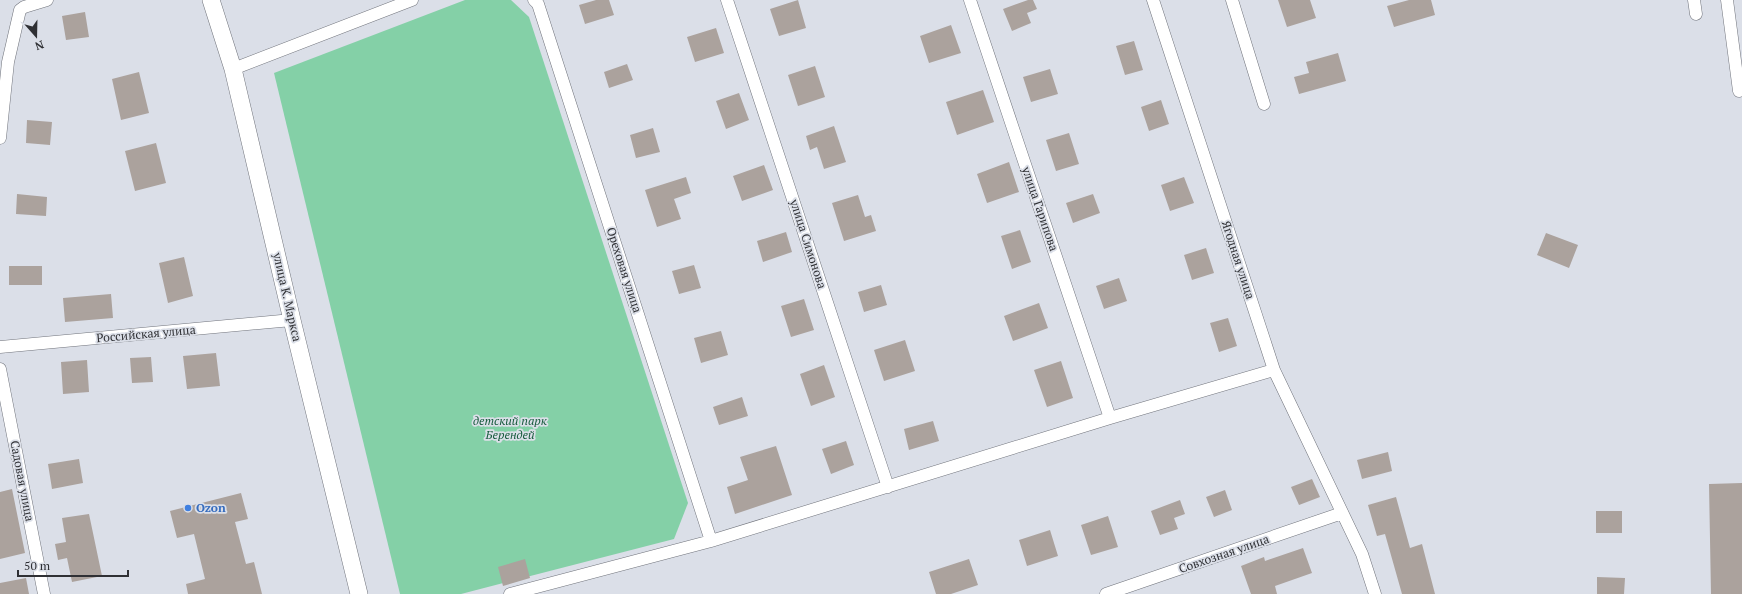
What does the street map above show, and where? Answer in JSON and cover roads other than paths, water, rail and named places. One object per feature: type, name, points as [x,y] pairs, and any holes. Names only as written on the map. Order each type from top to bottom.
[{"type":"main road","name":"улица К. Маркса","points":[[212,0],[233,69],[292,320],[359,594]]},
{"type":"street","points":[[0,138],[8,62],[20,10],[24,7],[47,0]]},
{"type":"street","points":[[233,69],[412,0]]},
{"type":"street","name":"Ореховая улица","points":[[534,0],[538,4],[711,541]]},
{"type":"street","name":"улица Симонова","points":[[728,0],[888,487]]},
{"type":"street","name":"улица Гарипова","points":[[970,0],[1110,418]]},
{"type":"street","name":"Ягодная улица","points":[[1153,0],[1274,370],[1362,554],[1375,594]]},
{"type":"street","points":[[1232,0],[1264,104]]},
{"type":"street","points":[[1694,0],[1696,14]]},
{"type":"street","points":[[1727,0],[1739,91]]},
{"type":"street","name":"Российская улица","points":[[0,347],[292,320]]},
{"type":"street","name":"Садовая улица","points":[[0,368],[44,594]]},
{"type":"street","points":[[510,594],[711,541],[1110,418],[1274,370]]},
{"type":"street","name":"Совхозная улица","points":[[1106,594],[1342,513]]},
{"type":"place","name":"Ozon","points":[[188,508]]},
{"type":"park label","name":"детский парк Берендей","points":[[510,428]]}]
